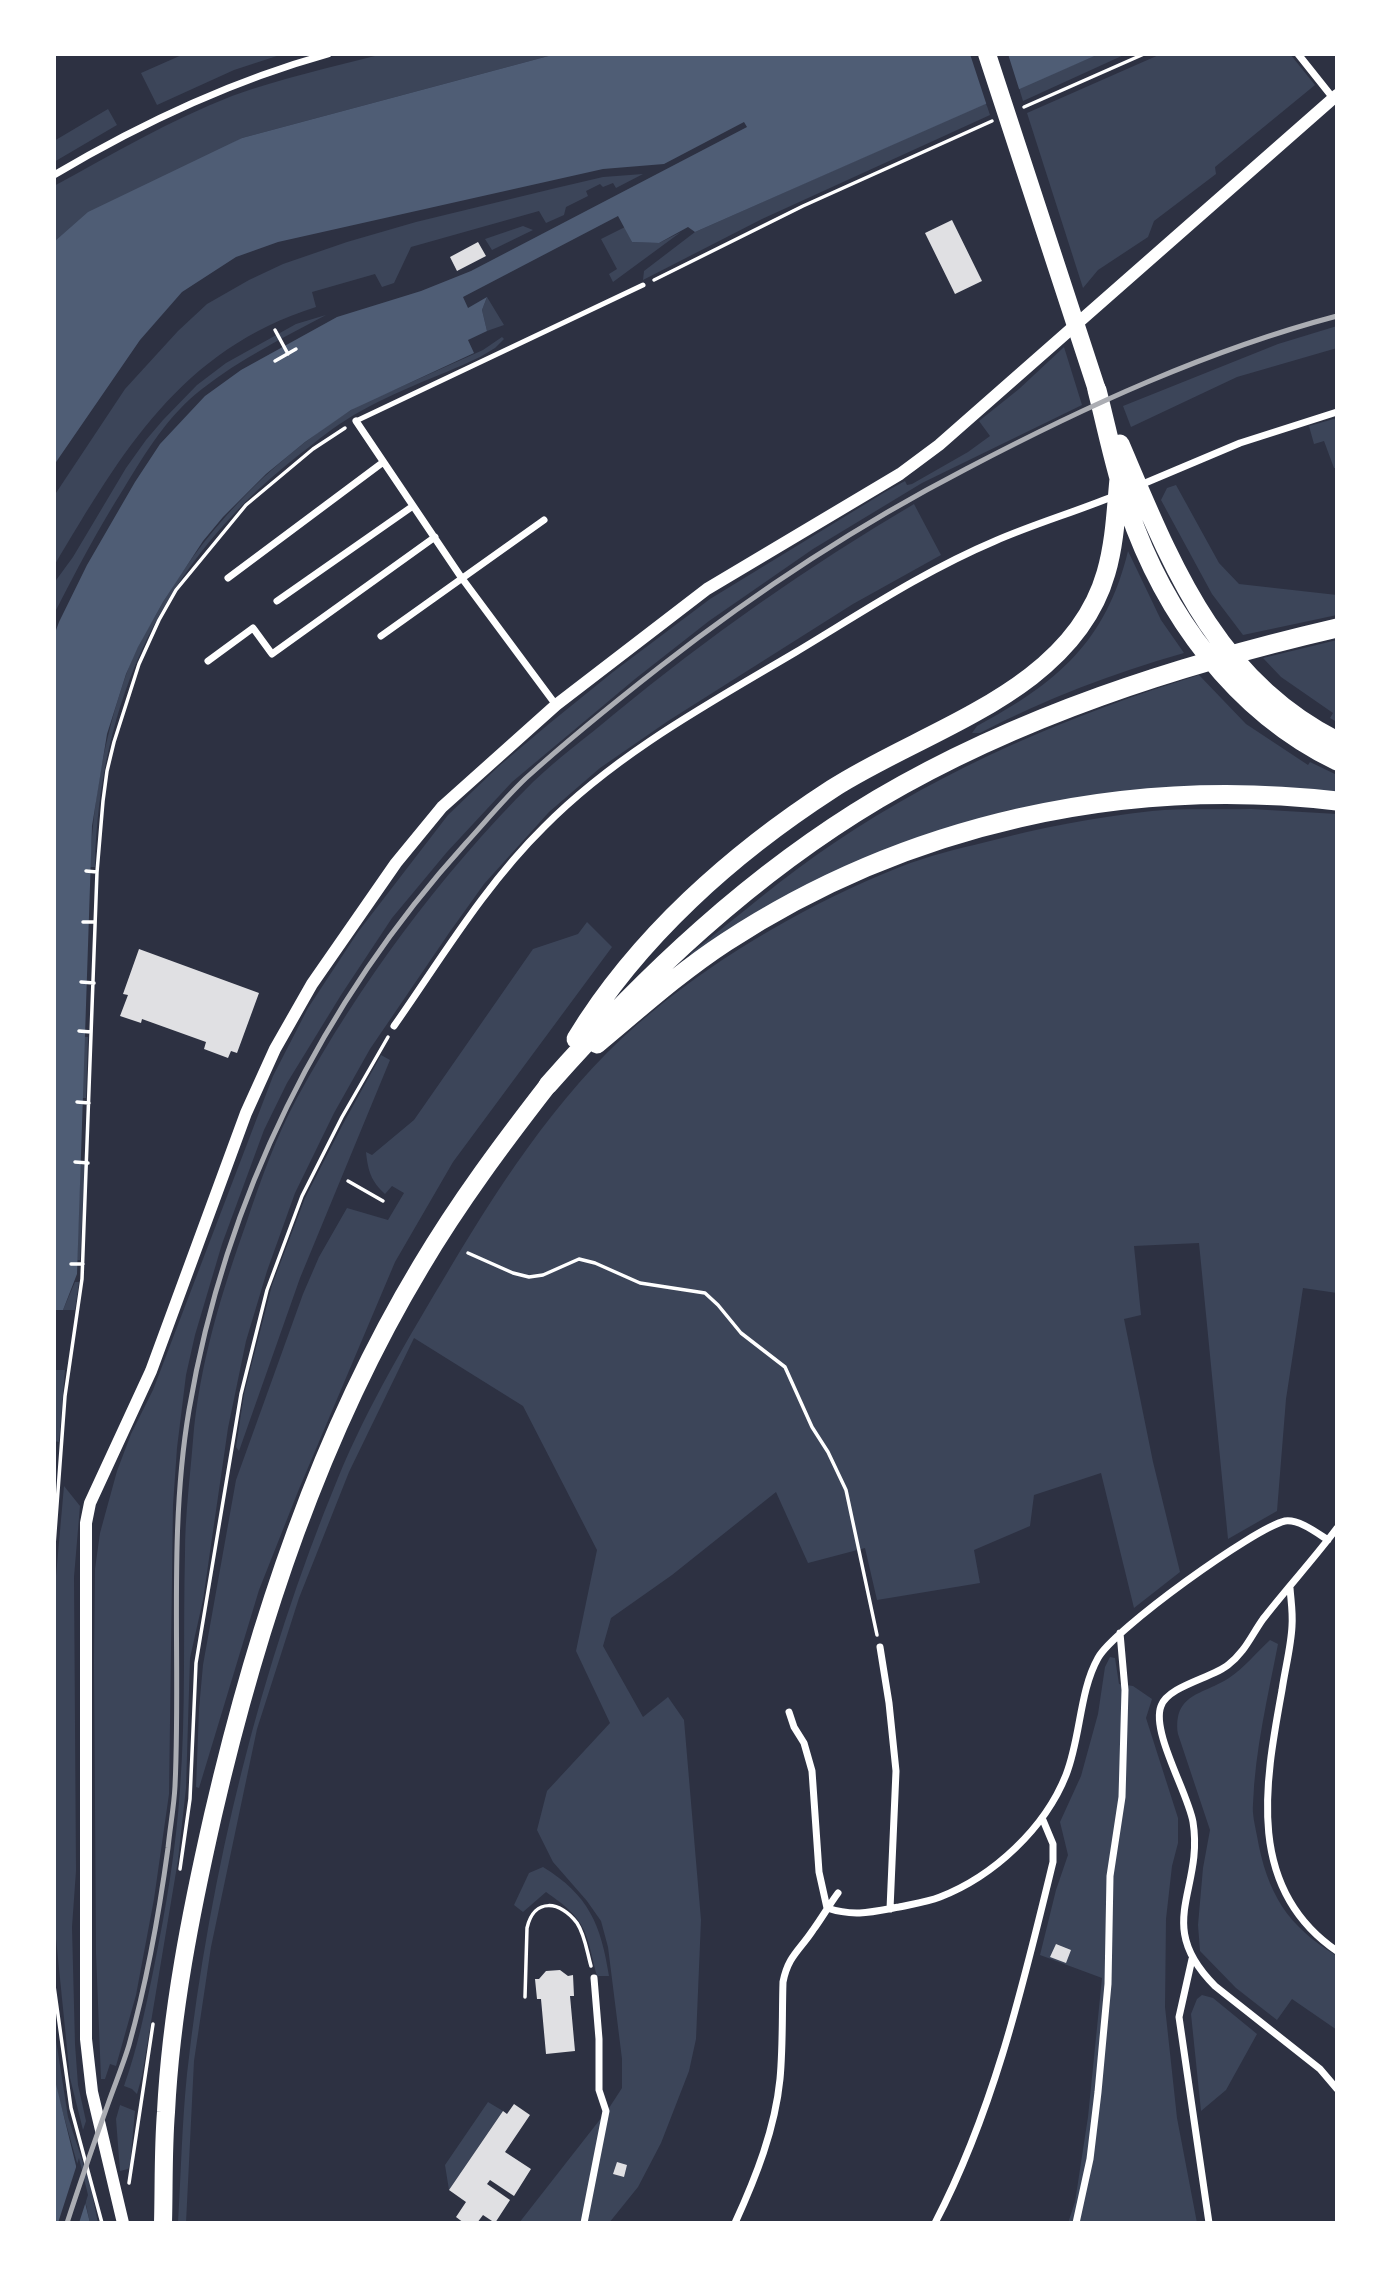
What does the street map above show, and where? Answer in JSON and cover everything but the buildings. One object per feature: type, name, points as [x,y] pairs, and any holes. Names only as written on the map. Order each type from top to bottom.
[{"type":"highway","points":[[1097,390],[1119,479],[1136,530],[1169,599],[1200,646],[1230,682],[1256,707],[1324,742]]},
{"type":"highway","points":[[1097,390],[1172,564],[1200,615],[1221,644],[1263,689],[1324,742],[1337,761]]},
{"type":"highway","points":[[548,1085],[586,1023],[630,964],[679,911],[733,862],[799,811],[860,773],[1010,692],[1055,655],[1093,606],[1106,575],[1114,544],[1119,479]]},
{"type":"highway","points":[[548,1085],[606,1019],[669,958],[734,901],[803,849],[878,799],[956,758],[1036,722],[1119,690],[1202,662],[1337,628]]},
{"type":"highway","points":[[548,1085],[685,971],[726,942],[812,892],[904,852],[996,822],[1065,808],[1135,799],[1229,795],[1337,801]]},
{"type":"main road","points":[[987,54],[1097,390]]},
{"type":"main road","points":[[163,2223],[166,2112],[174,2028],[190,1926],[223,1770],[251,1666],[284,1564],[323,1464],[367,1367],[420,1268],[465,1197],[548,1085]]},
{"type":"street","points":[[54,175],[106,144],[176,111],[245,81],[328,54]]},
{"type":"street","points":[[122,2223],[92,2092],[86,2039],[86,1523],[90,1503],[150,1371],[246,1113],[275,1049],[312,984],[396,863],[442,807],[556,705],[707,589],[900,474],[939,445],[1335,97],[1298,54]]},
{"type":"street","points":[[394,1026],[480,903],[543,827],[587,788],[662,734],[921,575],[995,540],[1095,504],[1240,443],[1337,412]]},
{"type":"street","points":[[356,421],[461,577],[556,705]]},
{"type":"street","points":[[228,578],[382,463]]},
{"type":"street","points":[[277,601],[413,506]]},
{"type":"street","points":[[381,636],[544,520]]},
{"type":"street","points":[[208,661],[253,628],[272,654],[435,537]]},
{"type":"street","points":[[827,1908],[849,1914],[890,1909],[938,1898],[974,1880],[1004,1857],[1042,1819],[1068,1769],[1078,1737],[1088,1683],[1098,1658],[1120,1633],[1200,1572],[1262,1531],[1289,1521],[1305,1526],[1328,1540]]},
{"type":"street","points":[[1337,1528],[1261,1622],[1237,1658],[1221,1670],[1172,1693],[1161,1706],[1165,1742],[1193,1822],[1194,1856],[1183,1927],[1192,1959],[1215,1986],[1320,2069],[1337,2089]]},
{"type":"street","points":[[1290,1588],[1292,1634],[1271,1748],[1266,1801],[1269,1845],[1282,1886],[1291,1904],[1319,1938],[1337,1951]]},
{"type":"street","points":[[1076,2223],[1090,2159],[1098,2092],[1108,1984],[1110,1876],[1122,1797],[1125,1689],[1120,1633]]},
{"type":"street","points":[[880,1647],[895,1771],[890,1909]]},
{"type":"street","points":[[789,1712],[804,1743],[812,1771],[819,1872],[827,1908]]},
{"type":"street","points":[[935,2223],[977,2133],[1015,2010],[1053,1862],[1053,1844],[1042,1819]]},
{"type":"street","points":[[735,2223],[766,2148],[780,2080],[784,1974],[790,1959],[814,1930],[838,1893]]},
{"type":"street","points":[[1192,1959],[1179,2018],[1209,2223]]},
{"type":"street","points":[[584,2223],[606,2111],[599,2090],[599,2039],[594,1978]]},
{"type":"lane","points":[[356,421],[643,285]]},
{"type":"path","points":[[1019,109],[1144,54]]},
{"type":"path","points":[[643,285],[803,206],[995,120]]},
{"type":"path","points":[[275,330],[288,354]]},
{"type":"path","points":[[275,360],[296,349]]},
{"type":"path","points":[[54,1545],[65,1396],[83,1264],[97,872],[104,791],[114,742],[139,664],[176,590],[246,505],[313,449],[356,421]]},
{"type":"path","points":[[86,871],[97,872]]},
{"type":"path","points":[[83,922],[95,922]]},
{"type":"path","points":[[80,982],[94,983]]},
{"type":"path","points":[[180,1870],[191,1799],[196,1663],[241,1394],[267,1290],[302,1196],[342,1117],[394,1026]]},
{"type":"path","points":[[79,1031],[91,1032]]},
{"type":"path","points":[[77,1102],[89,1103]]},
{"type":"path","points":[[75,1162],[88,1163]]},
{"type":"path","points":[[348,1181],[383,1201]]},
{"type":"path","points":[[468,1253],[513,1273],[529,1276],[542,1275],[579,1259],[595,1263],[640,1283],[705,1293],[741,1333],[785,1367],[812,1427],[828,1452],[846,1490],[880,1647]]},
{"type":"path","points":[[71,1264],[83,1264]]},
{"type":"path","points":[[525,1997],[527,1928],[529,1918],[542,1906],[553,1904],[577,1924],[594,1978]]},
{"type":"path","points":[[54,1986],[71,2108],[102,2223]]},
{"type":"path","points":[[117,2202],[132,2179],[153,2022]]},
{"type":"shaded area","points":[[184,54],[283,54],[234,70],[157,105],[141,73]]},
{"type":"shaded area","points":[[383,54],[556,54],[242,138],[54,242],[54,186],[209,105],[288,78]]},
{"type":"shaded area","points":[[556,54],[1099,54],[695,232],[688,227],[659,243],[632,242],[618,216],[463,297],[468,308],[487,297],[482,310],[487,331],[468,340],[474,353],[351,410],[305,442],[266,474],[203,541],[163,602],[138,647],[126,674],[107,734],[92,826],[77,1274],[63,1310],[54,1310],[54,636],[87,565],[135,482],[160,444],[205,396],[241,370],[337,317],[421,291],[471,271],[747,127],[744,122],[664,164],[603,169],[278,242],[236,257],[182,292],[140,340],[54,465],[54,242],[88,212],[242,138]]},
{"type":"shaded area","points":[[1099,54],[1126,54],[1023,101],[1019,88]]},
{"type":"shaded area","points":[[1161,54],[1290,54],[1315,85],[1215,167],[1216,174],[1154,221],[1148,237],[1098,270],[1083,288],[1027,113]]},
{"type":"shaded area","points":[[986,103],[990,115],[762,219],[643,280],[644,271],[695,232]]},
{"type":"shaded area","points":[[108,109],[117,125],[54,162],[54,141]]},
{"type":"shaded area","points":[[643,174],[616,188],[613,183],[603,187],[600,184],[586,191],[588,196],[566,207],[564,215],[546,223],[539,211],[411,247],[394,283],[382,287],[375,274],[312,292],[316,307],[268,326],[227,350],[191,378],[160,410],[104,483],[54,566],[54,496],[125,389],[178,331],[207,304],[283,264],[347,242],[416,222],[603,177]]},
{"type":"shaded area","points":[[523,226],[533,230],[492,250],[485,239]]},
{"type":"shaded area","points":[[625,227],[632,242],[659,243],[681,232],[613,282],[609,274],[617,269],[601,239]]},
{"type":"shaded area","points":[[487,297],[504,325],[487,331],[482,310]]},
{"type":"shaded area","points":[[326,315],[231,368],[190,399],[168,422],[114,503],[54,614],[54,583],[73,557],[126,468],[163,420],[197,385],[226,363],[296,324]]},
{"type":"shaded area","points":[[1337,326],[1337,348],[1237,377],[1131,427],[1123,406],[1278,344]]},
{"type":"shaded area","points":[[502,337],[504,339],[495,348],[480,357],[378,402],[333,429],[249,499],[209,543],[175,590],[147,639],[125,692],[109,747],[99,806],[95,867],[90,867],[101,770],[126,675],[146,632],[193,557],[238,503],[263,478],[318,432],[360,405],[483,350]]},
{"type":"shaded area","points":[[1064,347],[1082,405],[922,483],[813,549],[709,621],[512,782],[447,852],[392,918],[287,1083],[264,1130],[222,1244],[186,1375],[173,1505],[169,1794],[154,1899],[136,1995],[116,2066],[110,2064],[105,2079],[101,2079],[96,1953],[94,1662],[95,1569],[100,1533],[117,1471],[131,1434],[153,1390],[273,1076],[308,1008],[358,932],[448,815],[499,766],[613,672],[710,599],[885,492],[905,481],[907,485],[912,484],[990,436],[979,421],[1019,389]]},
{"type":"shaded area","points":[[1337,418],[1337,468],[1334,468],[1324,441],[1314,444],[1309,426]]},
{"type":"shaded area","points":[[1176,485],[1219,563],[1239,584],[1337,595],[1337,615],[1243,635],[1212,594],[1161,500],[1167,488]]},
{"type":"shaded area","points":[[914,504],[941,555],[853,604],[668,721],[600,768],[549,812],[484,884],[449,933],[370,1049],[334,1113],[295,1193],[267,1271],[246,1341],[228,1428],[203,1600],[190,1658],[186,1788],[178,1860],[137,2094],[124,2086],[141,2026],[158,1945],[178,1811],[183,1730],[186,1525],[200,1384],[229,1274],[263,1174],[289,1113],[347,1013],[404,932],[466,854],[533,782],[649,686],[722,630],[797,577]]},
{"type":"shaded area","points":[[1128,551],[1161,620],[1184,653],[1080,688],[980,733],[972,733],[977,726],[1006,710],[1054,676],[1092,635],[1118,583]]},
{"type":"shaded area","points":[[1337,640],[1337,722],[1330,718],[1333,713],[1281,677],[1263,658]]},
{"type":"shaded area","points":[[1199,675],[1246,724],[1308,765],[1310,762],[1337,775],[1337,794],[1055,802],[1009,810],[928,834],[844,867],[755,913],[690,956],[815,856],[921,790],[1057,726],[1103,707]]},
{"type":"shaded area","points":[[1189,809],[1337,814],[1337,1293],[1303,1288],[1286,1399],[1277,1511],[1228,1539],[1199,1243],[1134,1246],[1141,1315],[1124,1319],[1153,1462],[1180,1572],[1134,1608],[1101,1473],[1034,1495],[1030,1526],[974,1550],[980,1583],[877,1600],[865,1548],[808,1563],[776,1492],[672,1575],[611,1618],[603,1646],[643,1717],[668,1697],[684,1720],[701,1920],[696,2039],[689,2071],[661,2143],[638,2187],[609,2223],[519,2223],[622,2088],[622,2059],[608,1947],[601,1921],[553,1862],[537,1830],[547,1791],[610,1723],[576,1651],[597,1550],[523,1406],[414,1338],[349,1472],[299,1598],[257,1729],[211,1947],[194,2061],[186,2223],[178,2223],[187,2074],[209,1922],[242,1771],[285,1622],[338,1478],[376,1398],[471,1233],[540,1131],[621,1039],[680,990],[770,930],[867,881],[943,853],[1110,816]]},
{"type":"shaded area","points":[[587,922],[612,947],[453,1162],[395,1262],[259,1590],[199,1788],[196,1787],[203,1665],[236,1480],[303,1294],[319,1257],[347,1208],[388,1220],[404,1193],[392,1186],[385,1194],[376,1185],[366,1152],[372,1155],[414,1120],[533,949],[578,934]]},
{"type":"shaded area","points":[[84,1037],[88,1037],[86,1098],[82,1098]]},
{"type":"shaded area","points":[[381,1055],[390,1060],[300,1278],[239,1451],[236,1447],[244,1394],[272,1285],[305,1198]]},
{"type":"shaded area","points":[[80,1165],[85,1165],[80,1260],[77,1260]]},
{"type":"shaded area","points":[[75,1282],[79,1282],[75,1310],[63,1310]]},
{"type":"shaded area","points":[[54,1370],[65,1370],[59,1442],[54,1441]]},
{"type":"shaded area","points":[[64,1486],[80,1506],[74,1577],[76,1871],[72,1927],[75,2044],[78,2085],[86,2121],[83,2130],[70,2078],[54,1919],[56,1576]]},
{"type":"shaded area","points":[[1270,1640],[1278,1644],[1256,1764],[1254,1820],[1267,1875],[1282,1906],[1305,1933],[1337,1956],[1337,2030],[1292,1999],[1277,2020],[1236,1988],[1200,1951],[1198,1925],[1203,1868],[1210,1830],[1178,1734],[1180,1710],[1192,1697],[1234,1674]]},
{"type":"shaded area","points":[[1110,1657],[1115,1658],[1119,1684],[1133,1686],[1152,1699],[1146,1718],[1178,1818],[1178,1843],[1172,1866],[1166,1919],[1165,2007],[1177,2118],[1197,2223],[1068,2223],[1075,2202],[1088,2117],[1102,1978],[1040,1955],[1056,1890],[1068,1855],[1060,1822],[1081,1776],[1098,1714],[1105,1667]]},
{"type":"shaded area","points":[[543,1867],[572,1889],[590,1913],[602,1941],[609,1976],[597,1976],[583,1928],[560,1902],[546,1892],[523,1912],[514,1905],[529,1873]]},
{"type":"shaded area","points":[[1202,1995],[1213,1998],[1257,2034],[1226,2090],[1201,2111],[1191,2014],[1197,1999]]},
{"type":"shaded area","points":[[54,2027],[68,2117],[90,2184],[98,2223],[90,2223],[58,2095],[54,2076]]},
{"type":"shaded area","points":[[54,2076],[90,2223],[54,2223]]},
{"type":"shaded area","points":[[488,2102],[503,2111],[449,2190],[445,2165]]},
{"type":"shaded area","points":[[120,2105],[135,2111],[130,2165],[128,2169],[120,2171],[116,2119]]},
{"type":"pier","points":[[970,54],[1008,54],[1020,92],[987,106]]},
{"type":"pier","points":[[79,2158],[88,2195],[79,2223],[58,2223]]},
{"type":"railway","points":[[67,2223],[129,2045],[161,1898],[175,1786],[179,1503],[189,1410],[205,1331],[227,1254],[254,1179],[287,1107],[325,1036],[367,969],[414,904],[526,778],[661,666],[771,585],[926,490],[1101,402],[1194,363],[1337,316]]}]
